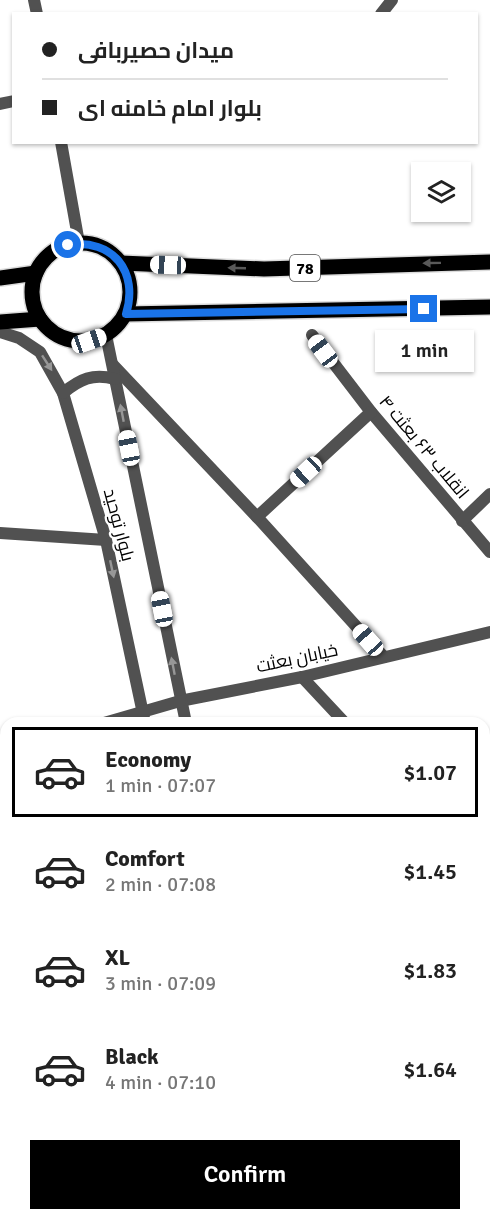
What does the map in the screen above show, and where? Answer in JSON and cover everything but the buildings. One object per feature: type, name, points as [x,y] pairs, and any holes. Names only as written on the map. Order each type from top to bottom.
[{"type":"main road","points":[[79,243],[107,250],[121,263],[130,288],[126,314],[117,327],[106,335],[89,341],[74,341],[58,336],[40,319],[33,296],[36,273],[49,255],[68,245],[79,243]]},
{"type":"main road","name":"78","points":[[121,263],[264,269],[490,262]]},
{"type":"main road","points":[[0,278],[36,273]]},
{"type":"main road","points":[[126,314],[490,307]]},
{"type":"main road","points":[[0,322],[40,319]]},
{"type":"street","points":[[383,12],[392,0]]},
{"type":"street","points":[[61,144],[79,243]]},
{"type":"street","name":"بلوار توحید","points":[[0,332],[20,338],[40,352],[63,393],[106,540],[144,717]]},
{"type":"street","name":"بلوار توحید","points":[[106,335],[184,717]]},
{"type":"street","name":"انقلاب ۶۳ بعثت ۴","points":[[312,335],[371,412],[490,552]]},
{"type":"street","points":[[113,365],[257,517],[384,657]]},
{"type":"street","points":[[63,393],[85,377],[103,375],[115,378]]},
{"type":"street","points":[[257,517],[371,412]]},
{"type":"street","points":[[462,521],[490,494]]},
{"type":"street","points":[[0,533],[106,540]]},
{"type":"street","name":"خیابان بعثت","points":[[146,717],[180,701],[302,677],[490,632]]},
{"type":"street","points":[[302,677],[339,717]]},
{"type":"route","points":[[68,245],[89,244],[107,250],[121,263],[130,288],[130,302],[126,314],[424,309]]}]
